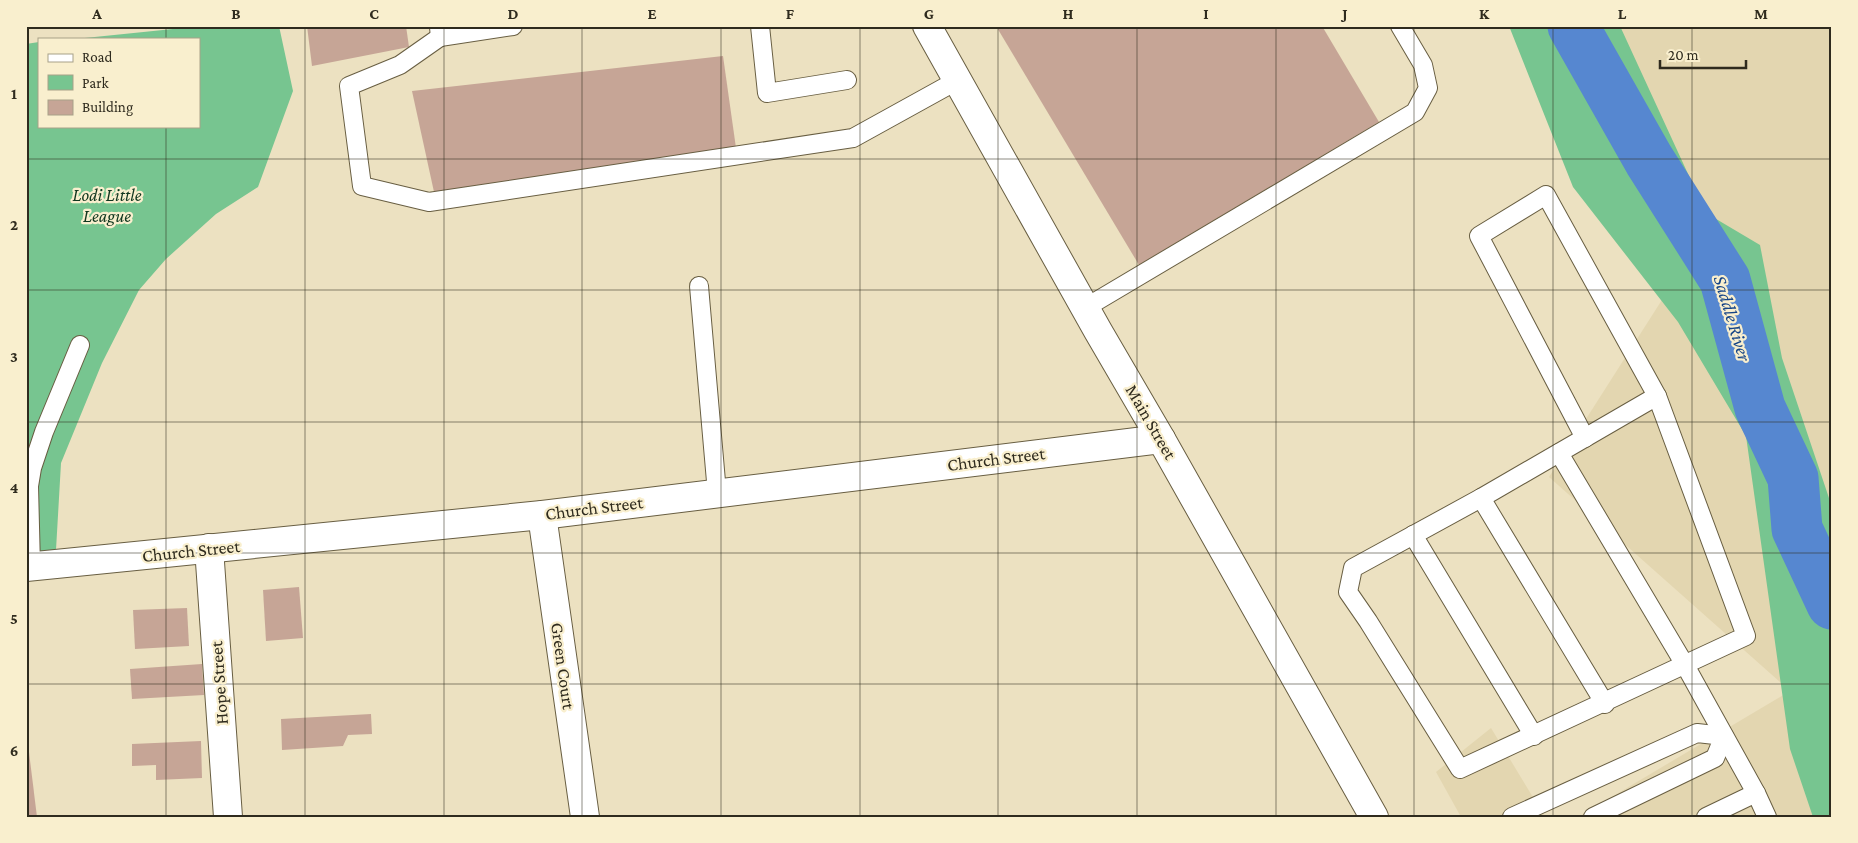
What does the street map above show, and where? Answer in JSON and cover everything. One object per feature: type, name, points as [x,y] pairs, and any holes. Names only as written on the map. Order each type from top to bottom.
[{"type":"street","name":"Main Street","points":[[927,26],[1374,817]]},
{"type":"street","name":"Church Street","points":[[28,567],[542,515],[1161,439]]},
{"type":"street","name":"Green Court","points":[[542,515],[585,817]]},
{"type":"street","name":"Hope Street","points":[[209,548],[228,817]]},
{"type":"lane","points":[[513,26],[439,32],[400,65],[349,86],[362,186],[429,202],[853,138],[958,80]]},
{"type":"lane","points":[[760,26],[767,93],[847,80]]},
{"type":"lane","points":[[1085,308],[1415,112],[1428,88],[1423,65],[1400,26]]},
{"type":"lane","points":[[1584,438],[1478,236],[1546,195],[1657,396],[1746,636],[1605,704],[1460,769],[1348,592],[1353,568],[1481,498],[1657,396]]},
{"type":"lane","points":[[699,286],[718,493]]},
{"type":"lane","points":[[28,567],[32,468],[44,432],[80,345]]},
{"type":"lane","points":[[1559,453],[1685,665],[1756,793],[1767,817]]},
{"type":"lane","points":[[1481,498],[1605,704]]},
{"type":"lane","points":[[1413,535],[1534,736]]},
{"type":"lane","points":[[1512,817],[1696,733],[1724,736]]},
{"type":"lane","points":[[1593,817],[1715,758],[1724,736]]},
{"type":"lane","points":[[1706,817],[1756,793]]},
{"type":"shaded area","points":[[1522,26],[1832,26],[1832,817],[1578,817],[1790,691],[1549,477],[1681,270]]},
{"type":"shaded area","points":[[1491,728],[1545,817],[1461,817],[1436,772]]},
{"type":"green space","name":"Lodi Little League","points":[[202,26],[279,26],[293,91],[258,187],[216,214],[166,259],[139,290],[102,363],[61,463],[56,550],[26,553],[26,44],[38,42],[38,128],[200,128],[200,38],[85,38]]},
{"type":"green space","points":[[1509,26],[1620,26],[1706,213],[1760,245],[1782,358],[1832,507],[1832,817],[1813,817],[1790,749],[1746,436],[1678,322],[1573,187]]},
{"type":"building","points":[[307,26],[406,26],[409,47],[312,66]]},
{"type":"building","points":[[996,26],[1322,26],[1379,122],[1139,265]]},
{"type":"building","points":[[723,56],[736,148],[434,192],[412,91]]},
{"type":"building","points":[[299,587],[303,638],[266,641],[263,590]]},
{"type":"building","points":[[187,608],[189,646],[135,649],[133,610]]},
{"type":"building","points":[[202,664],[204,695],[132,699],[130,669]]},
{"type":"building","points":[[371,714],[372,734],[348,735],[343,746],[282,750],[281,719]]},
{"type":"building","points":[[27,736],[37,817],[26,817]]},
{"type":"building","points":[[201,741],[202,778],[156,780],[156,765],[132,766],[132,744]]},
{"type":"waterway","name":"Saddle River","points":[[1573,26],[1649,160],[1725,280],[1760,408],[1793,478],[1797,529],[1832,604]]}]
